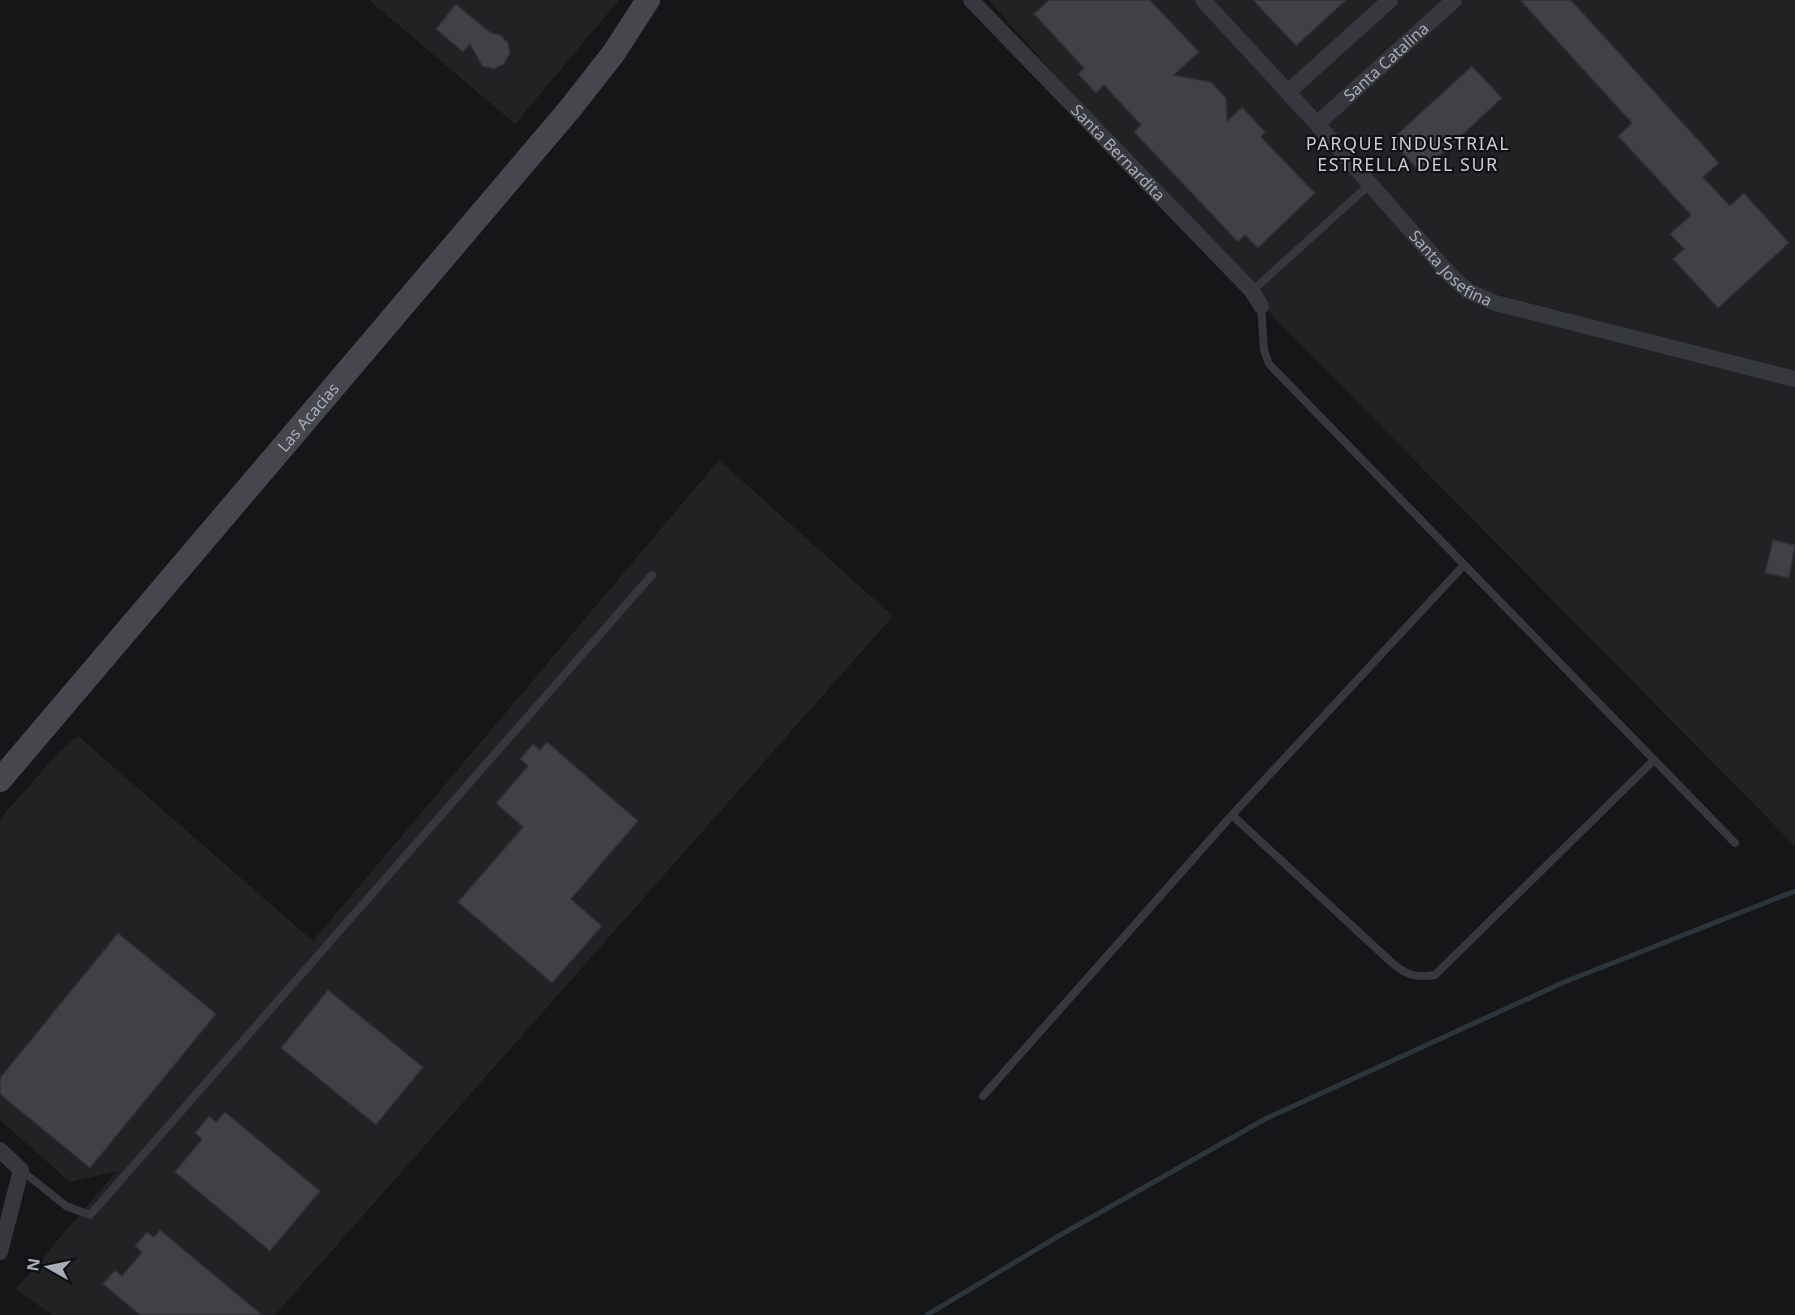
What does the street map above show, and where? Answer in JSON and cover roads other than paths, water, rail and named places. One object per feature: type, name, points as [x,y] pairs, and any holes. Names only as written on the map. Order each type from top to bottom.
[{"type":"main road","name":"Las Acacias","points":[[612,54],[648,0]]},
{"type":"main road","name":"Las Acacias","points":[[0,780],[524,163],[612,54],[663,0]]},
{"type":"street","name":"Santa Bernardita","points":[[972,0],[1252,291],[1261,306]]},
{"type":"street","name":"Santa Josefina","points":[[1203,0],[1317,124],[1451,276],[1481,298],[1795,379]]},
{"type":"street","points":[[1288,92],[1390,0]]},
{"type":"street","name":"Santa Catalina","points":[[1317,124],[1454,0]]},
{"type":"street","points":[[0,1150],[21,1170],[0,1252]]},
{"type":"lane","points":[[1252,291],[1370,185]]},
{"type":"lane","points":[[1261,306],[1264,350],[1269,364],[1735,843]]},
{"type":"lane","points":[[983,1096],[1232,815],[1464,565]]},
{"type":"lane","points":[[21,1170],[66,1206],[90,1215],[652,575]]},
{"type":"lane","points":[[1232,815],[1391,962],[1405,974],[1418,978],[1435,975],[1654,760]]},
{"type":"waterway","points":[[927,1315],[1062,1234],[1265,1119],[1562,983],[1795,891]]},
{"type":"district","name":"PARQUE INDUSTRIAL ESTRELLA DEL SUR","points":[[1408,154]]}]
